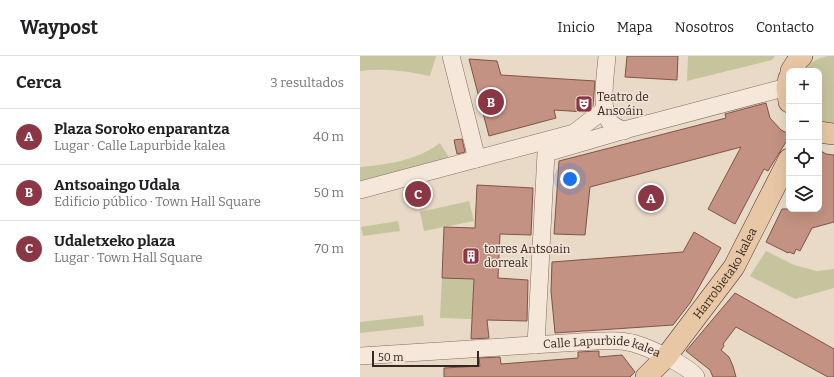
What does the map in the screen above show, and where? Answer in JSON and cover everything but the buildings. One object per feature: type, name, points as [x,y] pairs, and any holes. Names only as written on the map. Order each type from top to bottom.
[{"type":"main road","points":[[795,68],[798,60],[802,56]]},
{"type":"main road","points":[[822,132],[834,134]]},
{"type":"main road","name":"Harrobietako kalea","points":[[646,377],[666,357],[734,267],[786,165]]},
{"type":"street","points":[[451,56],[477,159]]},
{"type":"street","points":[[607,56],[606,116],[610,122],[624,131]]},
{"type":"street","name":"Calle Lapurbide kalea","points":[[536,345],[546,153],[786,85]]},
{"type":"street","points":[[360,190],[574,133],[605,108]]},
{"type":"street","name":"Calle Lapurbide kalea","points":[[360,356],[596,341],[627,342],[642,345],[666,357],[693,372],[696,377]]},
{"type":"shaded area","points":[[360,56],[436,56],[430,76],[395,70],[360,71]]},
{"type":"shaded area","points":[[688,56],[775,56],[772,60],[687,81]]},
{"type":"shaded area","points":[[834,56],[834,123],[829,124],[822,122],[822,68],[806,68],[820,58]]},
{"type":"shaded area","points":[[440,143],[451,161],[360,185],[360,167],[380,165],[412,158]]},
{"type":"shaded area","points":[[469,201],[474,221],[424,231],[420,212]]},
{"type":"shaded area","points":[[398,221],[400,231],[363,236],[361,227]]},
{"type":"shaded area","points":[[766,251],[794,265],[817,271],[834,269],[834,288],[795,299],[750,276]]},
{"type":"shaded area","points":[[442,278],[474,279],[472,319],[440,318]]},
{"type":"shaded area","points":[[423,315],[424,326],[360,333],[360,322]]},
{"type":"place","name":"Antsoaingo Udala","points":[[491,102]]},
{"type":"place","name":"Teatro de Ansoáin","points":[[584,104]]},
{"type":"place","name":"Udaletxeko plaza","points":[[418,194]]},
{"type":"place","name":"Plaza Soroko enparantza","points":[[651,198]]},
{"type":"place","name":"torres Antsoain dorreak","points":[[471,256]]}]
